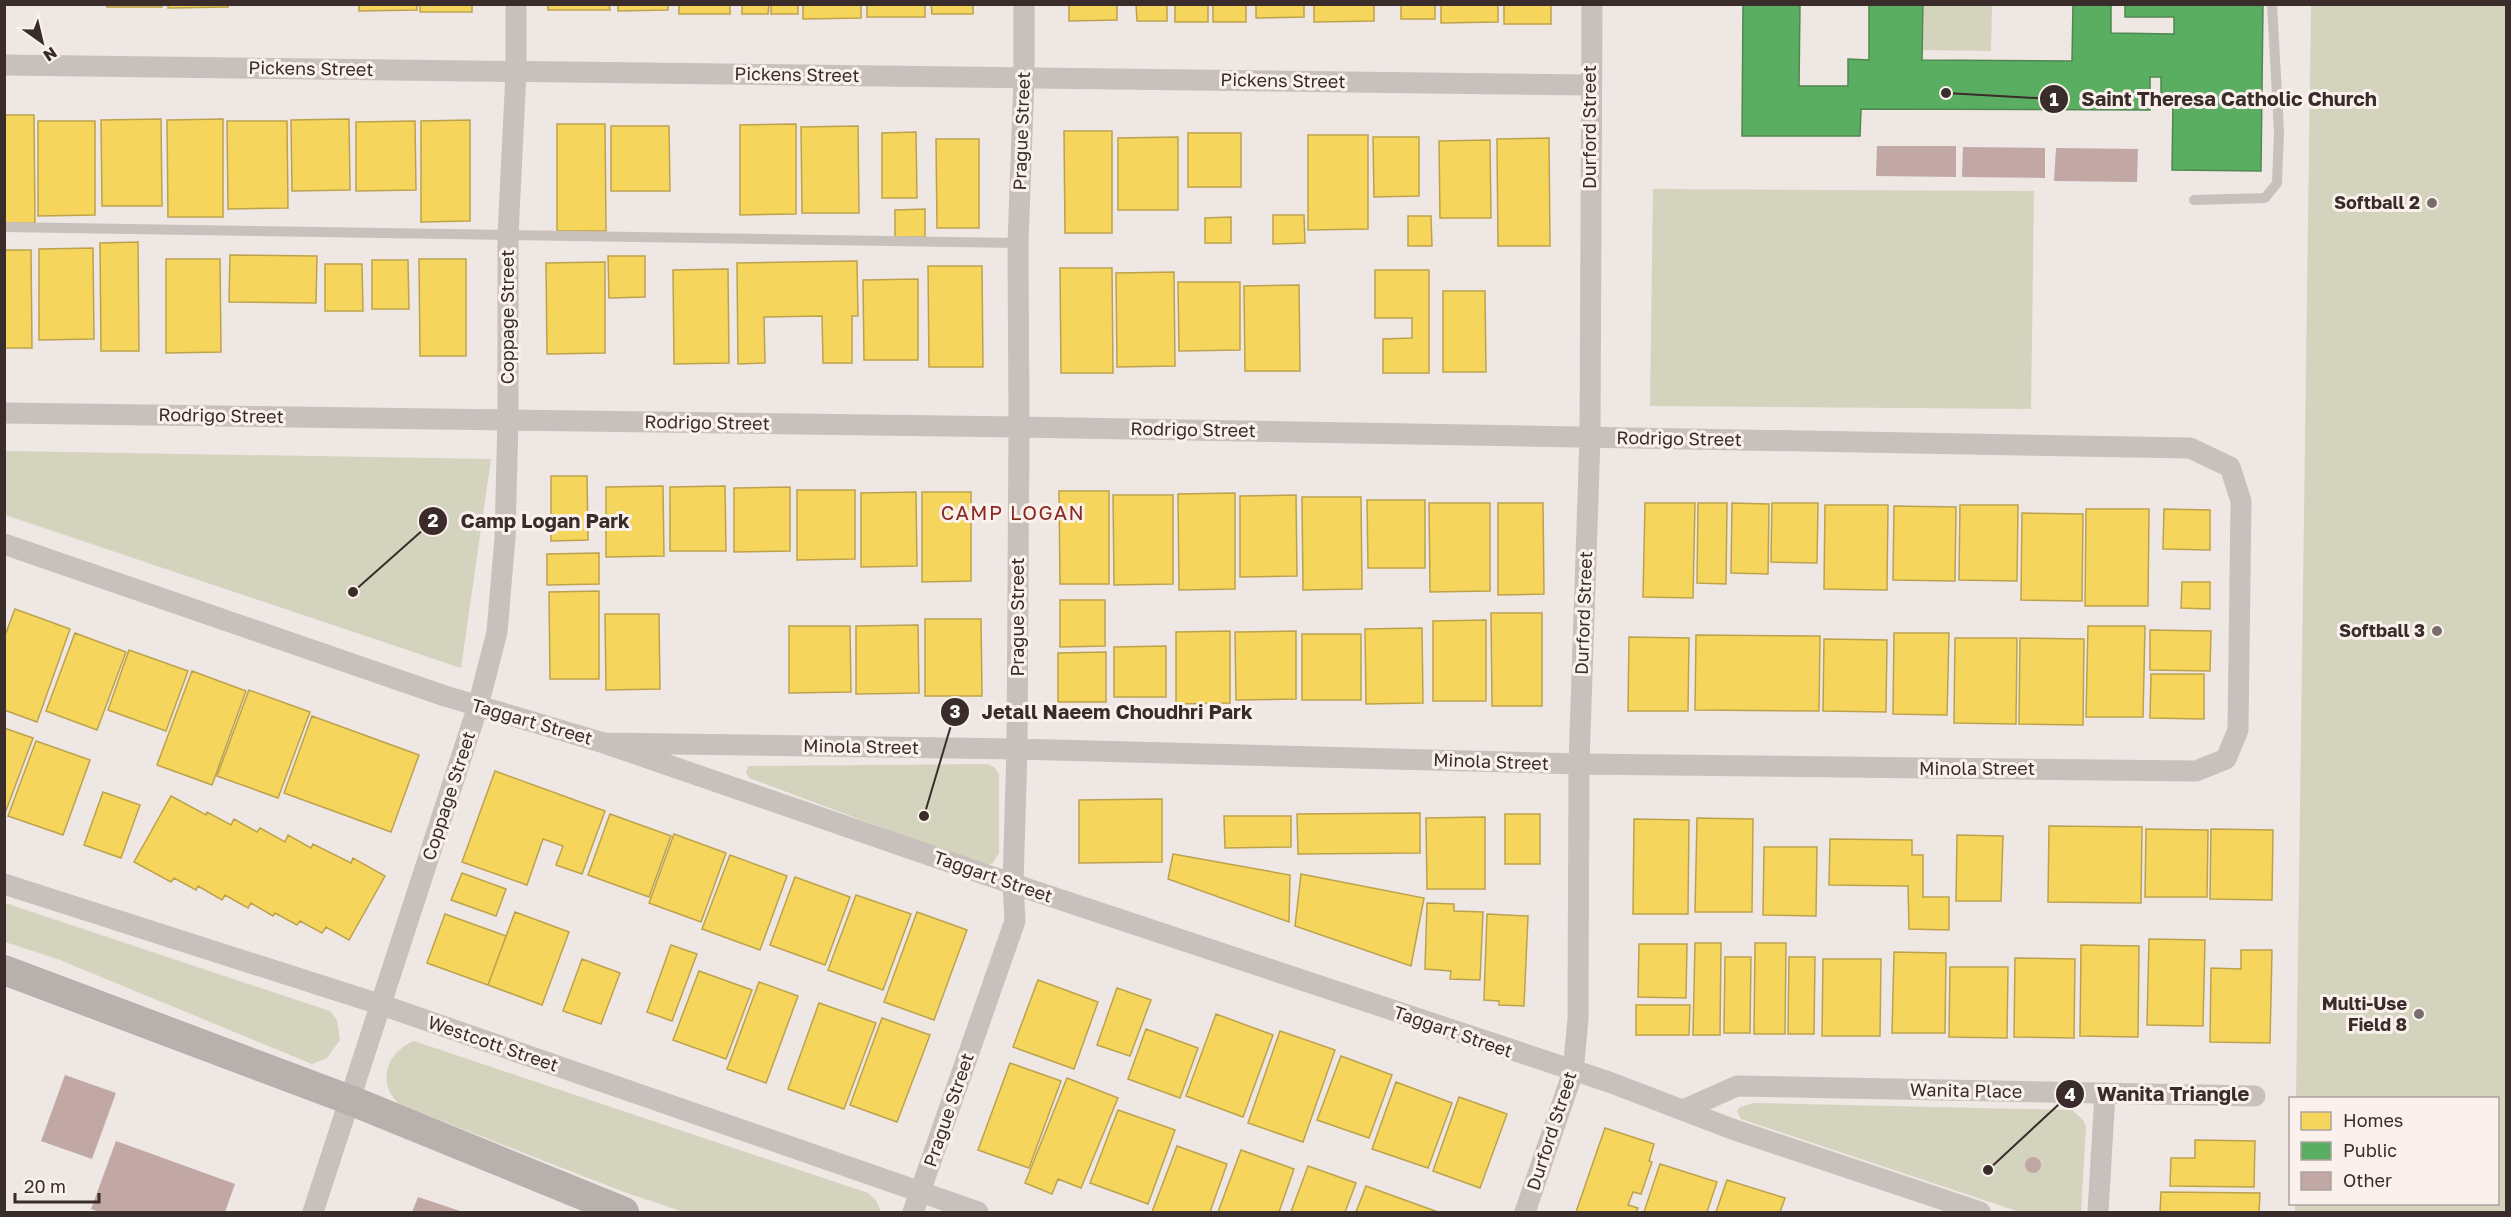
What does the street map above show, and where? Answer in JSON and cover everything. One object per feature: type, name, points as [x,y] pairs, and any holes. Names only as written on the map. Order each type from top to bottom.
[{"type":"main road","points":[[4,970],[350,1100],[624,1212]]},
{"type":"street","name":"Coppage Street","points":[[313,1212],[478,706],[497,632],[505,538],[508,420],[508,236],[516,72],[516,4]]},
{"type":"street","name":"Prague Street","points":[[917,1203],[1015,921],[1013,885],[1017,749],[1018,243],[1024,78],[1024,4]]},
{"type":"street","name":"Durford Street","points":[[1525,1212],[1573,1072],[1578,1019],[1579,764],[1590,438],[1592,4]]},
{"type":"street","name":"Pickens Street","points":[[4,65],[1590,85]]},
{"type":"street","name":"Rodrigo Street","points":[[4,412],[2190,448],[2230,467],[2241,501],[2240,612]]},
{"type":"street","name":"Taggart Street","points":[[4,544],[478,706],[604,743],[1013,885],[1609,1083],[1732,1129],[1980,1212]]},
{"type":"street","name":"Minola Street","points":[[604,743],[1017,749],[1579,764],[2196,771],[2226,759],[2238,730],[2240,612]]},
{"type":"street","name":"Westcott Street","points":[[4,884],[382,1005],[917,1203],[978,1212]]},
{"type":"street","name":"Wanita Place","points":[[1683,1110],[1737,1086],[2254,1096]]},
{"type":"street","points":[[2098,1212],[2105,1093]]},
{"type":"lane","points":[[2194,200],[2265,198],[2277,183],[2279,132],[2272,4]]},
{"type":"lane","points":[[4,227],[1018,243]]},
{"type":"green space","points":[[1924,5],[1992,5],[1991,51],[1923,50]]},
{"type":"green space","points":[[2311,5],[2506,5],[2506,1212],[2295,1212],[2295,1205],[2499,1205],[2499,1097],[2296,1097]]},
{"type":"green space","points":[[1653,189],[2034,191],[2031,409],[1650,406]]},
{"type":"green space","points":[[5,451],[491,459],[461,668],[5,515]]},
{"type":"green space","points":[[987,764],[994,767],[999,774],[999,853],[992,864],[979,864],[749,778],[746,773],[748,766]]},
{"type":"green space","points":[[5,903],[330,1011],[337,1020],[340,1040],[327,1058],[312,1064],[60,960],[5,942]]},
{"type":"green space","points":[[414,1041],[868,1193],[876,1200],[881,1212],[684,1212],[624,1192],[399,1104],[388,1086],[388,1068],[397,1052]]},
{"type":"green space","points":[[1754,1103],[2072,1110],[2083,1120],[2086,1127],[2081,1212],[2020,1212],[1741,1119],[1737,1111],[1740,1107]]},
{"type":"building: Homes","points":[[107,4],[162,4],[162,7],[107,7]]},
{"type":"building: Homes","points":[[168,4],[228,4],[228,7],[168,8]]},
{"type":"building: Homes","points":[[359,4],[417,4],[417,10],[359,11]]},
{"type":"building: Homes","points":[[420,4],[472,4],[472,12],[420,12]]},
{"type":"building: Homes","points":[[548,4],[609,4],[610,10],[548,10]]},
{"type":"building: Homes","points":[[618,4],[668,4],[668,10],[618,11]]},
{"type":"building: Homes","points":[[679,4],[730,4],[730,14],[679,14]]},
{"type":"building: Homes","points":[[742,4],[769,4],[768,14],[742,14]]},
{"type":"building: Homes","points":[[771,4],[798,4],[798,14],[771,14]]},
{"type":"building: Homes","points":[[803,4],[861,4],[861,18],[803,19]]},
{"type":"building: Homes","points":[[867,4],[925,4],[925,17],[867,17]]},
{"type":"building: Homes","points":[[931,4],[973,4],[973,14],[932,14]]},
{"type":"building: Homes","points":[[1069,4],[1117,4],[1117,20],[1069,21]]},
{"type":"building: Homes","points":[[1136,4],[1167,4],[1167,21],[1137,21]]},
{"type":"building: Homes","points":[[1175,4],[1208,4],[1208,22],[1175,22]]},
{"type":"building: Homes","points":[[1213,4],[1246,4],[1246,22],[1213,22]]},
{"type":"building: Homes","points":[[1256,4],[1304,4],[1304,17],[1256,18]]},
{"type":"building: Homes","points":[[1314,4],[1374,4],[1374,21],[1314,22]]},
{"type":"building: Homes","points":[[1401,4],[1435,4],[1435,19],[1401,19]]},
{"type":"building: Homes","points":[[1441,4],[1498,4],[1498,22],[1441,23]]},
{"type":"building: Homes","points":[[1504,4],[1551,4],[1551,24],[1504,24]]},
{"type":"building: Homes","points":[[4,115],[34,115],[35,223],[4,223]]},
{"type":"building: Homes","points":[[161,119],[162,206],[102,206],[101,120]]},
{"type":"building: Homes","points":[[223,119],[223,217],[168,217],[167,120]]},
{"type":"building: Homes","points":[[349,119],[350,190],[292,191],[291,120]]},
{"type":"building: Homes","points":[[470,120],[470,221],[421,222],[421,121]]},
{"type":"building: Homes","points":[[38,121],[95,121],[95,215],[38,216]]},
{"type":"building: Homes","points":[[227,121],[287,121],[288,208],[228,209]]},
{"type":"building: Homes","points":[[415,121],[416,190],[356,191],[356,122]]},
{"type":"building: Homes","points":[[557,124],[605,124],[606,231],[557,231]]},
{"type":"building: Homes","points":[[796,124],[796,214],[740,215],[740,125]]},
{"type":"building: Homes","points":[[611,126],[669,126],[670,191],[611,191]]},
{"type":"building: Homes","points":[[858,126],[859,213],[802,213],[801,127]]},
{"type":"building: Homes","points":[[1064,131],[1112,131],[1112,233],[1065,233]]},
{"type":"building: Homes","points":[[916,132],[917,198],[882,198],[882,133]]},
{"type":"building: Homes","points":[[1188,133],[1241,133],[1241,187],[1188,187]]},
{"type":"building: Homes","points":[[1308,135],[1368,135],[1368,229],[1308,230]]},
{"type":"building: Homes","points":[[1178,137],[1178,210],[1118,210],[1118,138]]},
{"type":"building: Homes","points":[[1373,137],[1419,137],[1419,196],[1374,197]]},
{"type":"building: Homes","points":[[1549,138],[1550,246],[1498,246],[1497,139]]},
{"type":"building: Homes","points":[[936,139],[979,139],[979,228],[937,228]]},
{"type":"building: Homes","points":[[1490,140],[1491,218],[1440,218],[1439,141]]},
{"type":"building: Homes","points":[[925,209],[925,237],[895,237],[895,210]]},
{"type":"building: Homes","points":[[1273,215],[1304,215],[1305,243],[1273,244]]},
{"type":"building: Homes","points":[[1408,216],[1431,216],[1432,246],[1408,246]]},
{"type":"building: Homes","points":[[1231,217],[1231,243],[1205,243],[1205,218]]},
{"type":"building: Homes","points":[[138,242],[139,351],[101,351],[100,243]]},
{"type":"building: Homes","points":[[93,248],[94,339],[39,340],[39,249]]},
{"type":"building: Homes","points":[[4,250],[31,250],[32,348],[4,348]]},
{"type":"building: Homes","points":[[230,255],[317,256],[316,303],[229,302]]},
{"type":"building: Homes","points":[[608,256],[645,256],[645,297],[609,298]]},
{"type":"building: Homes","points":[[166,259],[220,259],[221,352],[166,353]]},
{"type":"building: Homes","points":[[419,259],[466,259],[466,356],[420,356]]},
{"type":"building: Homes","points":[[372,260],[408,260],[409,309],[372,309]]},
{"type":"building: Homes","points":[[857,261],[858,316],[852,316],[852,363],[823,363],[822,316],[764,317],[765,363],[738,364],[737,263]]},
{"type":"building: Homes","points":[[605,262],[605,353],[547,354],[546,263]]},
{"type":"building: Homes","points":[[325,264],[362,264],[363,311],[325,311]]},
{"type":"building: Homes","points":[[928,266],[982,266],[983,367],[929,367]]},
{"type":"building: Homes","points":[[1060,268],[1112,268],[1113,373],[1061,373]]},
{"type":"building: Homes","points":[[728,269],[729,363],[674,364],[673,270]]},
{"type":"building: Homes","points":[[1375,270],[1429,270],[1429,373],[1383,373],[1383,339],[1412,338],[1412,318],[1375,318]]},
{"type":"building: Homes","points":[[1174,272],[1175,366],[1117,367],[1116,273]]},
{"type":"building: Homes","points":[[918,279],[918,360],[864,360],[863,280]]},
{"type":"building: Homes","points":[[1178,282],[1240,282],[1240,350],[1179,351]]},
{"type":"building: Homes","points":[[1299,285],[1300,371],[1245,371],[1244,286]]},
{"type":"building: Homes","points":[[1443,291],[1485,291],[1486,372],[1443,372]]},
{"type":"building: Homes","points":[[551,476],[587,476],[588,540],[551,541]]},
{"type":"building: Homes","points":[[663,486],[664,556],[606,557],[606,487]]},
{"type":"building: Homes","points":[[725,486],[726,551],[670,551],[670,487]]},
{"type":"building: Homes","points":[[790,487],[790,551],[734,552],[734,488]]},
{"type":"building: Homes","points":[[797,490],[855,490],[855,559],[797,560]]},
{"type":"building: Homes","points":[[1059,491],[1109,491],[1109,584],[1060,584]]},
{"type":"building: Homes","points":[[916,492],[917,566],[861,567],[861,493]]},
{"type":"building: Homes","points":[[922,492],[971,492],[971,581],[922,582]]},
{"type":"building: Homes","points":[[1235,493],[1235,589],[1179,590],[1178,494]]},
{"type":"building: Homes","points":[[1113,495],[1173,495],[1173,584],[1114,585]]},
{"type":"building: Homes","points":[[1296,495],[1297,576],[1240,577],[1240,496]]},
{"type":"building: Homes","points":[[1302,497],[1361,497],[1362,589],[1303,590]]},
{"type":"building: Homes","points":[[1367,500],[1425,500],[1425,568],[1368,568]]},
{"type":"building: Homes","points":[[1429,503],[1490,503],[1490,591],[1430,592]]},
{"type":"building: Homes","points":[[1498,503],[1543,503],[1544,594],[1498,595]]},
{"type":"building: Homes","points":[[1645,503],[1695,503],[1693,598],[1643,597]]},
{"type":"building: Homes","points":[[1698,503],[1727,503],[1726,584],[1697,583]]},
{"type":"building: Homes","points":[[1732,503],[1769,504],[1768,574],[1731,573]]},
{"type":"building: Homes","points":[[1772,503],[1818,503],[1817,563],[1771,562]]},
{"type":"building: Homes","points":[[1825,505],[1888,505],[1887,590],[1824,589]]},
{"type":"building: Homes","points":[[1960,505],[2018,505],[2017,581],[1959,580]]},
{"type":"building: Homes","points":[[1894,506],[1956,507],[1955,581],[1893,580]]},
{"type":"building: Homes","points":[[2086,509],[2149,509],[2148,606],[2085,606]]},
{"type":"building: Homes","points":[[2164,509],[2210,510],[2210,550],[2163,549]]},
{"type":"building: Homes","points":[[2022,513],[2083,514],[2082,601],[2021,600]]},
{"type":"building: Homes","points":[[599,553],[599,584],[547,585],[547,554]]},
{"type":"building: Homes","points":[[2182,582],[2210,582],[2210,609],[2181,608]]},
{"type":"building: Homes","points":[[599,591],[599,679],[550,679],[549,592]]},
{"type":"building: Homes","points":[[1060,600],[1105,600],[1105,646],[1060,647]]},
{"type":"building: Homes","points":[[15,609],[70,629],[37,722],[4,710],[4,638]]},
{"type":"building: Homes","points":[[1491,613],[1542,613],[1542,706],[1492,706]]},
{"type":"building: Homes","points":[[605,614],[659,614],[660,689],[606,690]]},
{"type":"building: Homes","points":[[925,619],[981,619],[982,696],[925,696]]},
{"type":"building: Homes","points":[[1486,620],[1486,701],[1433,701],[1433,621]]},
{"type":"building: Homes","points":[[918,625],[919,693],[856,694],[856,626]]},
{"type":"building: Homes","points":[[789,626],[850,626],[851,692],[789,693]]},
{"type":"building: Homes","points":[[2088,626],[2145,626],[2143,717],[2086,717]]},
{"type":"building: Homes","points":[[1422,628],[1423,703],[1366,704],[1365,629]]},
{"type":"building: Homes","points":[[2150,630],[2211,631],[2210,671],[2150,670]]},
{"type":"building: Homes","points":[[1230,631],[1230,703],[1176,704],[1176,632]]},
{"type":"building: Homes","points":[[1296,631],[1296,699],[1236,700],[1235,632]]},
{"type":"building: Homes","points":[[75,633],[126,652],[97,730],[46,711]]},
{"type":"building: Homes","points":[[1894,633],[1949,633],[1947,715],[1893,714]]},
{"type":"building: Homes","points":[[1302,634],[1361,634],[1361,700],[1302,700]]},
{"type":"building: Homes","points":[[1696,635],[1820,636],[1819,711],[1695,710]]},
{"type":"building: Homes","points":[[1629,637],[1689,638],[1688,711],[1628,711]]},
{"type":"building: Homes","points":[[1955,638],[2017,638],[2016,724],[1954,723]]},
{"type":"building: Homes","points":[[2020,638],[2084,639],[2083,725],[2019,724]]},
{"type":"building: Homes","points":[[1824,639],[1887,640],[1886,712],[1823,711]]},
{"type":"building: Homes","points":[[1166,646],[1166,697],[1114,697],[1114,647]]},
{"type":"building: Homes","points":[[129,650],[188,671],[166,731],[108,710]]},
{"type":"building: Homes","points":[[1106,652],[1106,702],[1058,702],[1058,653]]},
{"type":"building: Homes","points":[[192,671],[246,691],[212,785],[157,765]]},
{"type":"building: Homes","points":[[2151,674],[2204,674],[2204,719],[2150,718]]},
{"type":"building: Homes","points":[[249,690],[310,712],[278,798],[217,776]]},
{"type":"building: Homes","points":[[312,716],[419,755],[391,832],[284,793]]},
{"type":"building: Homes","points":[[4,728],[33,738],[4,816]]},
{"type":"building: Homes","points":[[36,741],[90,760],[63,835],[8,816]]},
{"type":"building: Homes","points":[[495,771],[605,811],[582,874],[556,865],[563,846],[543,839],[527,885],[462,862]]},
{"type":"building: Homes","points":[[103,792],[140,805],[121,858],[84,845]]},
{"type":"building: Homes","points":[[171,796],[206,815],[207,812],[231,825],[234,819],[257,832],[260,828],[285,842],[288,835],[311,848],[313,844],[351,863],[353,858],[385,876],[349,940],[326,927],[322,933],[300,921],[297,925],[275,913],[273,916],[251,903],[248,908],[225,895],[222,900],[198,886],[196,890],[174,878],[171,882],[134,862]]},
{"type":"building: Homes","points":[[1162,799],[1162,862],[1079,863],[1079,800]]},
{"type":"building: Homes","points":[[1420,813],[1420,853],[1298,854],[1297,814]]},
{"type":"building: Homes","points":[[610,814],[671,836],[649,897],[588,875]]},
{"type":"building: Homes","points":[[1505,814],[1540,814],[1540,864],[1505,864]]},
{"type":"building: Homes","points":[[1224,816],[1291,816],[1291,847],[1225,848]]},
{"type":"building: Homes","points":[[1485,817],[1485,889],[1427,889],[1426,818]]},
{"type":"building: Homes","points":[[1697,818],[1753,819],[1752,912],[1695,912]]},
{"type":"building: Homes","points":[[1634,819],[1689,820],[1688,914],[1633,914]]},
{"type":"building: Homes","points":[[2049,826],[2142,827],[2141,903],[2048,902]]},
{"type":"building: Homes","points":[[2146,829],[2208,830],[2207,897],[2145,897]]},
{"type":"building: Homes","points":[[2211,829],[2273,830],[2272,900],[2210,899]]},
{"type":"building: Homes","points":[[674,834],[726,853],[701,922],[649,903]]},
{"type":"building: Homes","points":[[1957,835],[2003,836],[2001,901],[1956,901]]},
{"type":"building: Homes","points":[[1830,839],[1912,840],[1912,855],[1923,855],[1923,897],[1949,897],[1949,930],[1909,929],[1908,886],[1829,885]]},
{"type":"building: Homes","points":[[1764,847],[1817,847],[1816,916],[1763,915]]},
{"type":"building: Homes","points":[[1173,854],[1290,875],[1289,922],[1168,879]]},
{"type":"building: Homes","points":[[730,855],[787,876],[760,950],[702,929]]},
{"type":"building: Homes","points":[[462,873],[506,889],[496,916],[451,900]]},
{"type":"building: Homes","points":[[1301,874],[1424,898],[1411,966],[1295,926]]},
{"type":"building: Homes","points":[[795,877],[850,897],[825,965],[770,945]]},
{"type":"building: Homes","points":[[856,895],[911,914],[883,990],[828,970]]},
{"type":"building: Homes","points":[[1427,903],[1454,904],[1454,911],[1483,912],[1480,980],[1450,979],[1451,971],[1425,969]]},
{"type":"building: Homes","points":[[515,912],[569,932],[542,1005],[488,985]]},
{"type":"building: Homes","points":[[917,912],[967,930],[934,1020],[884,1002]]},
{"type":"building: Homes","points":[[445,914],[506,936],[488,985],[427,963]]},
{"type":"building: Homes","points":[[1487,914],[1528,916],[1524,1006],[1499,1005],[1499,1001],[1484,1000]]},
{"type":"building: Homes","points":[[2149,939],[2205,940],[2203,1026],[2147,1025]]},
{"type":"building: Homes","points":[[1695,943],[1721,943],[1720,1035],[1693,1035]]},
{"type":"building: Homes","points":[[1755,943],[1786,943],[1785,1034],[1754,1034]]},
{"type":"building: Homes","points":[[1639,944],[1687,944],[1686,998],[1638,997]]},
{"type":"building: Homes","points":[[671,945],[697,954],[672,1021],[647,1012]]},
{"type":"building: Homes","points":[[2081,945],[2139,946],[2138,1037],[2080,1036]]},
{"type":"building: Homes","points":[[2241,950],[2272,950],[2270,1043],[2210,1042],[2211,968],[2241,969]]},
{"type":"building: Homes","points":[[1894,952],[1946,953],[1945,1033],[1892,1033]]},
{"type":"building: Homes","points":[[1725,957],[1751,957],[1750,1033],[1724,1033]]},
{"type":"building: Homes","points":[[1789,957],[1815,957],[1814,1034],[1788,1034]]},
{"type":"building: Homes","points":[[2015,958],[2075,959],[2074,1038],[2014,1037]]},
{"type":"building: Homes","points":[[582,959],[620,973],[601,1024],[563,1011]]},
{"type":"building: Homes","points":[[1823,959],[1881,959],[1880,1036],[1822,1036]]},
{"type":"building: Homes","points":[[1950,967],[2008,967],[2007,1038],[1949,1037]]},
{"type":"building: Homes","points":[[699,971],[752,990],[726,1059],[673,1040]]},
{"type":"building: Homes","points":[[1038,980],[1098,1002],[1074,1069],[1013,1047]]},
{"type":"building: Homes","points":[[759,982],[798,996],[766,1083],[727,1069]]},
{"type":"building: Homes","points":[[1117,988],[1151,1000],[1130,1056],[1097,1045]]},
{"type":"building: Homes","points":[[819,1003],[876,1023],[844,1109],[788,1089]]},
{"type":"building: Homes","points":[[1636,1005],[1690,1005],[1689,1035],[1636,1035]]},
{"type":"building: Homes","points":[[1216,1014],[1273,1035],[1243,1117],[1186,1096]]},
{"type":"building: Homes","points":[[882,1018],[930,1035],[897,1122],[850,1105]]},
{"type":"building: Homes","points":[[1146,1029],[1198,1048],[1180,1098],[1128,1079]]},
{"type":"building: Homes","points":[[1280,1031],[1335,1050],[1303,1142],[1248,1123]]},
{"type":"building: Homes","points":[[1341,1056],[1392,1075],[1369,1138],[1317,1120]]},
{"type":"building: Homes","points":[[1010,1063],[1061,1081],[1029,1168],[978,1150]]},
{"type":"building: Homes","points":[[1067,1078],[1118,1098],[1081,1188],[1058,1179],[1052,1194],[1025,1183]]},
{"type":"building: Homes","points":[[1396,1082],[1452,1103],[1428,1168],[1372,1149]]},
{"type":"building: Homes","points":[[1459,1097],[1507,1114],[1480,1188],[1433,1171]]},
{"type":"building: Homes","points":[[1118,1110],[1175,1130],[1148,1204],[1090,1183]]},
{"type":"building: Homes","points":[[1605,1128],[1654,1144],[1649,1161],[1652,1162],[1641,1194],[1633,1192],[1628,1205],[1638,1208],[1636,1212],[1576,1212]]},
{"type":"building: Homes","points":[[2195,1140],[2255,1141],[2254,1187],[2170,1186],[2171,1158],[2195,1158]]},
{"type":"building: Homes","points":[[1177,1146],[1227,1164],[1210,1212],[1152,1212]]},
{"type":"building: Homes","points":[[1241,1150],[1294,1169],[1279,1212],[1218,1212]]},
{"type":"building: Homes","points":[[1660,1164],[1717,1182],[1707,1212],[1644,1212]]},
{"type":"building: Homes","points":[[1308,1166],[1356,1183],[1345,1212],[1291,1212]]},
{"type":"building: Homes","points":[[1727,1180],[1785,1198],[1780,1212],[1716,1212]]},
{"type":"building: Homes","points":[[1366,1186],[1438,1212],[1356,1212]]},
{"type":"building: Homes","points":[[2161,1192],[2260,1193],[2259,1212],[2160,1212]]},
{"type":"building: Public","points":[[1743,4],[1800,4],[1799,86],[1848,86],[1848,59],[1869,60],[1869,4],[1923,4],[1922,60],[2072,61],[2073,4],[2111,4],[2111,33],[2174,34],[2174,17],[2125,17],[2125,4],[2263,4],[2261,171],[2172,170],[2173,99],[2161,99],[2161,77],[2150,77],[2150,110],[1861,109],[1860,136],[1742,136]]},
{"type":"building: Other","points":[[1877,146],[1956,146],[1956,177],[1876,176]]},
{"type":"building: Other","points":[[1963,147],[2045,148],[2045,178],[1962,177]]},
{"type":"building: Other","points":[[2056,148],[2138,149],[2137,182],[2054,181]]},
{"type":"building: Other","points":[[65,1075],[116,1093],[92,1159],[41,1141]]},
{"type":"building: Other","points":[[116,1141],[235,1184],[225,1212],[99,1212],[91,1209]]},
{"type":"building: Other","points":[[2033,1157],[2039,1159],[2041,1165],[2039,1171],[2033,1173],[2027,1171],[2025,1165],[2027,1159]]},
{"type":"building: Other","points":[[418,1197],[463,1212],[412,1212]]},
{"type":"place","name":"Saint Theresa Catholic Church","points":[[1946,93]]},
{"type":"place","name":"Softball 2","points":[[2432,203]]},
{"type":"place","name":"Camp Logan Park","points":[[353,592]]},
{"type":"place","name":"Softball 3","points":[[2437,631]]},
{"type":"place","name":"Jetall Naeem Choudhri Park","points":[[924,816]]},
{"type":"place","name":"Multi-Use Field 8","points":[[2419,1014]]},
{"type":"place","name":"Wanita Triangle","points":[[1988,1170]]},
{"type":"district","name":"CAMP LOGAN","points":[[1013,513]]}]
